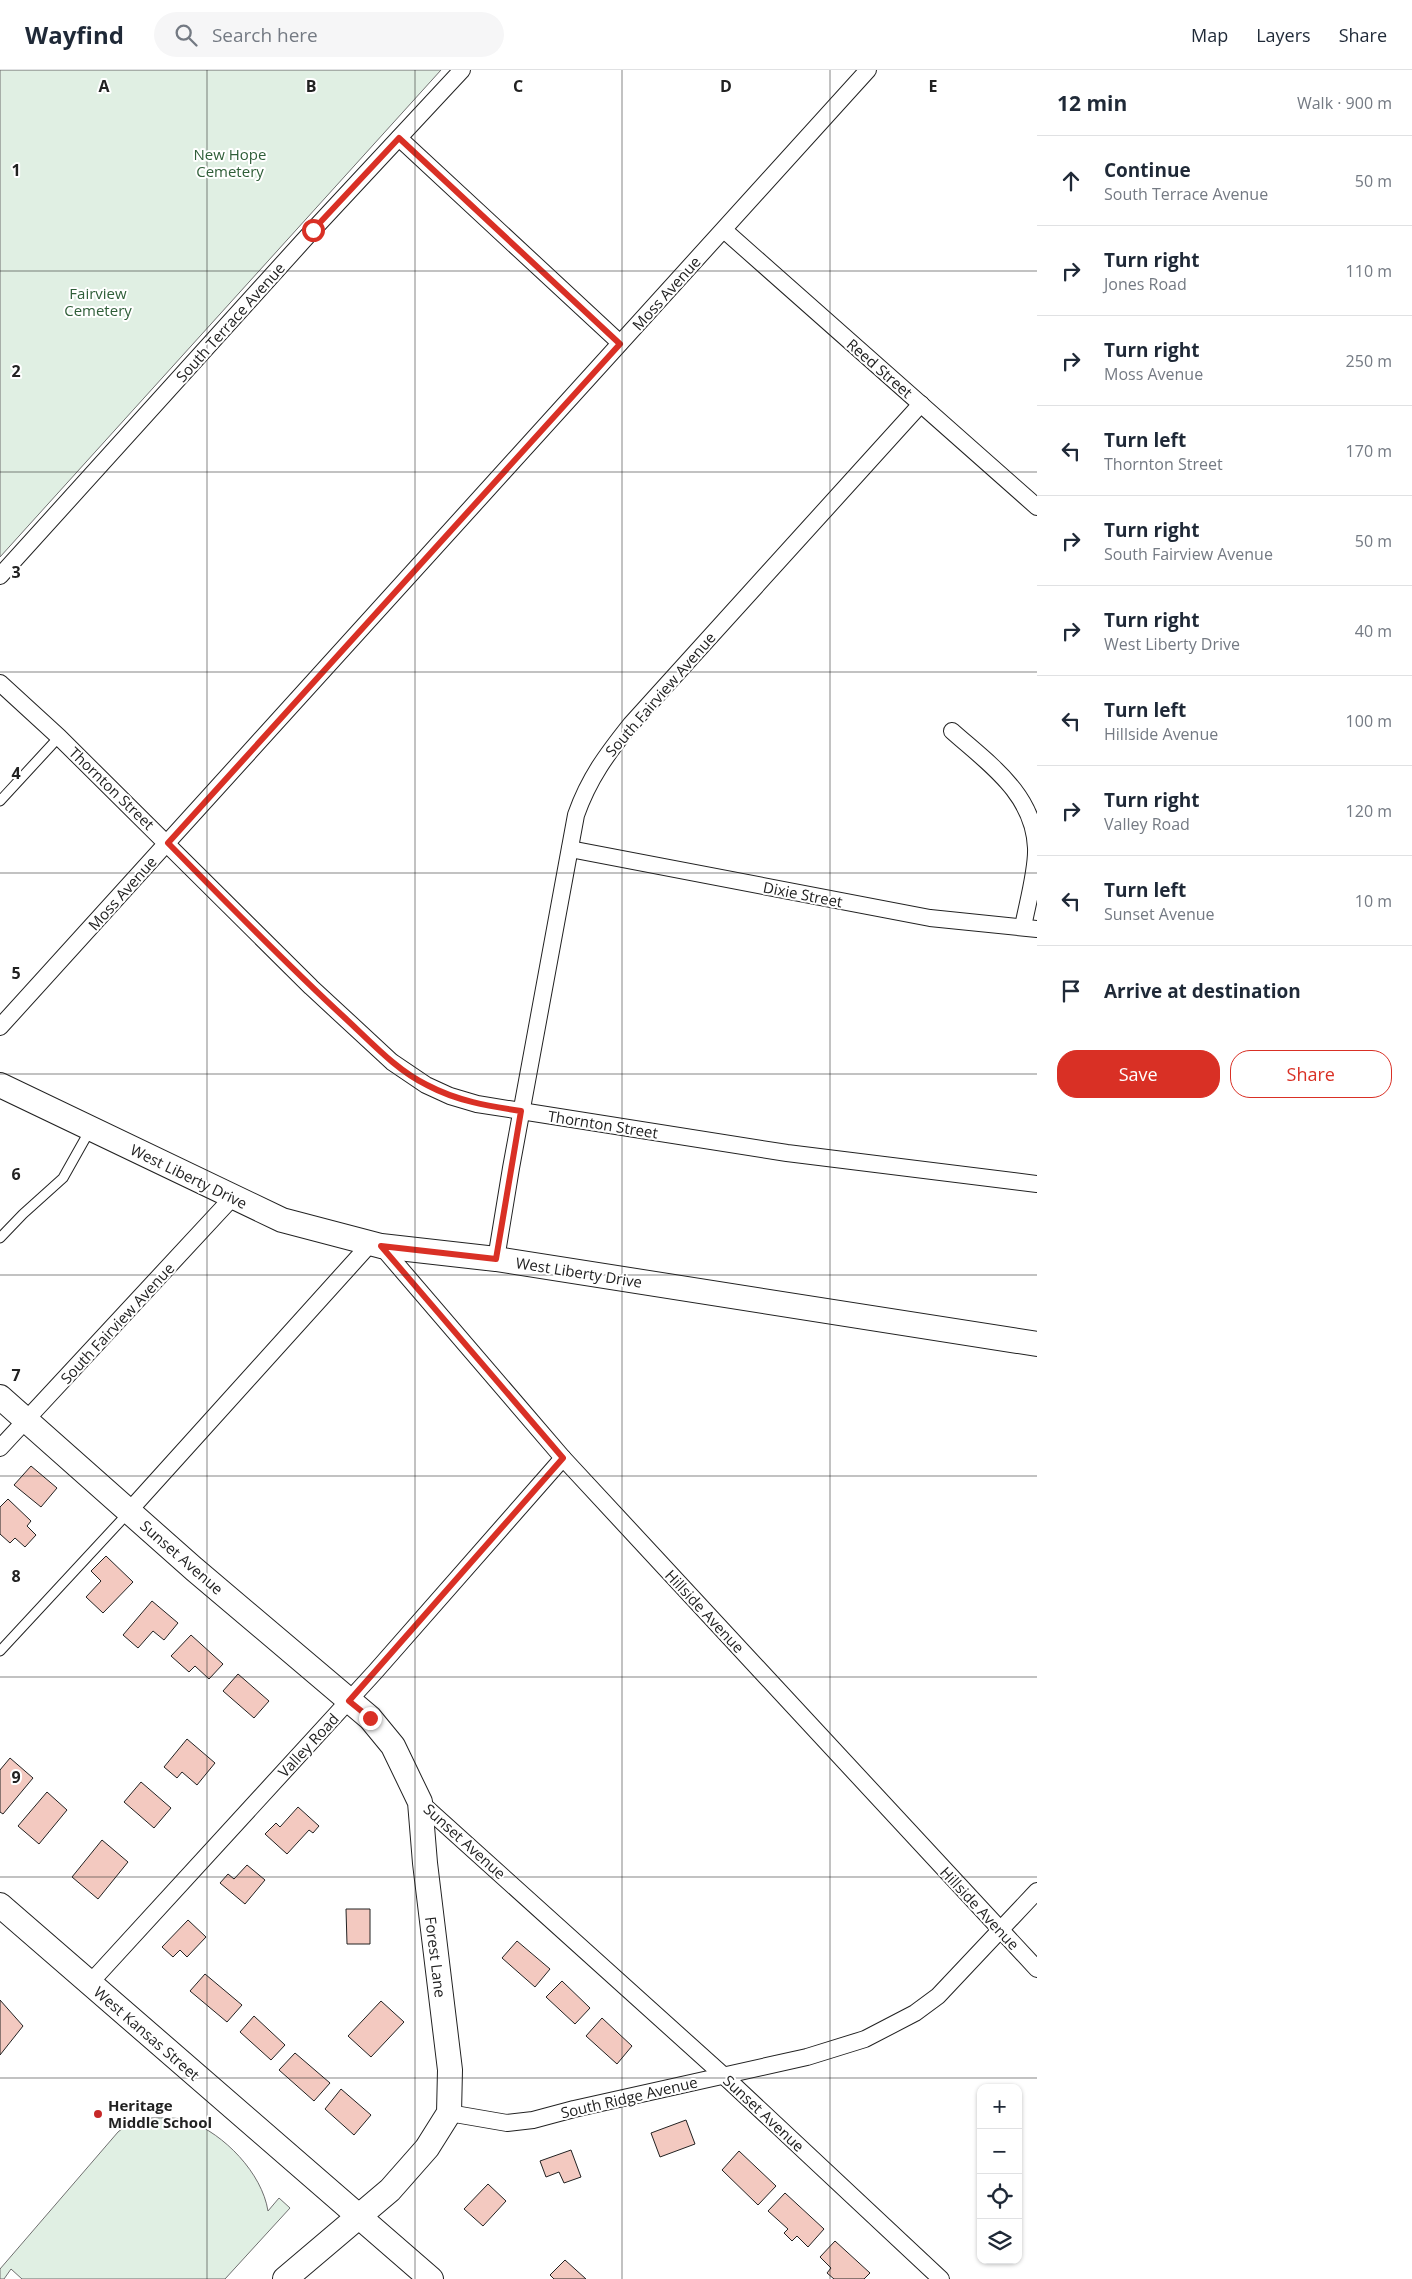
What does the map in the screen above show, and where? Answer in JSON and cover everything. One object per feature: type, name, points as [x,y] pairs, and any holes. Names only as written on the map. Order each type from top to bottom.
[{"type":"main road","name":"West Liberty Drive","points":[[0,1086],[282,1220],[376,1244],[496,1259],[1037,1344]]},
{"type":"main road","name":"Sunset Avenue","points":[[0,1396],[129,1512],[370,1718],[393,1746],[420,1802]]},
{"type":"main road","name":"Forest Lane","points":[[420,1802],[424,1863],[450,2070],[449,2113]]},
{"type":"main road","name":"West Kansas Street","points":[[0,1906],[431,2279]]},
{"type":"main road","points":[[286,2279],[390,2190],[427,2148],[449,2113]]},
{"type":"street","name":"South Terrace Avenue","points":[[0,576],[462,70]]},
{"type":"street","name":"Moss Avenue","points":[[0,1027],[868,70]]},
{"type":"street","points":[[399,138],[620,344]]},
{"type":"street","name":"Reed Street","points":[[724,230],[1037,507]]},
{"type":"street","name":"South Fairview Avenue","points":[[496,1259],[521,1111],[576,815],[584,790],[598,766],[625,731],[921,404]]},
{"type":"street","name":"Thornton Street","points":[[0,683],[59,737],[168,843],[311,987],[392,1062],[426,1085],[450,1096],[476,1104],[787,1153],[1037,1184]]},
{"type":"street","points":[[952,731],[1008,781],[1028,812],[1036,850],[1030,928]]},
{"type":"street","name":"Dixie Street","points":[[570,849],[930,918],[1030,928]]},
{"type":"street","name":"South Fairview Avenue","points":[[0,1448],[233,1198]]},
{"type":"street","points":[[129,1512],[376,1244]]},
{"type":"street","name":"Hillside Avenue","points":[[376,1244],[563,1458],[1037,1969]]},
{"type":"street","name":"Valley Road","points":[[90,1983],[349,1701],[563,1458]]},
{"type":"street","name":"Sunset Avenue","points":[[420,1802],[724,2076],[941,2279]]},
{"type":"street","name":"South Ridge Avenue","points":[[449,2113],[507,2123],[533,2120],[574,2109],[808,2057],[865,2039],[891,2027],[938,1996],[1037,1890]]},
{"type":"lane","points":[[0,801],[59,737]]},
{"type":"lane","points":[[0,1238],[23,1214],[63,1178],[91,1129]]},
{"type":"lane","points":[[0,1651],[129,1512]]},
{"type":"green space","points":[[0,70],[441,70],[0,557]]},
{"type":"green space","points":[[151,2118],[189,2121],[215,2135],[228,2145],[250,2169],[264,2197],[268,2211],[279,2198],[290,2208],[225,2279],[22,2279],[11,2269],[4,2279],[0,2279],[0,2269],[118,2132],[128,2124]]},
{"type":"building","points":[[31,1466],[57,1488],[41,1507],[14,1485]]},
{"type":"building","points":[[8,1499],[31,1521],[27,1526],[36,1535],[25,1547],[15,1538],[10,1543],[0,1534],[0,1507]]},
{"type":"building","points":[[106,1556],[133,1582],[103,1613],[86,1597],[101,1581],[91,1571]]},
{"type":"building","points":[[152,1601],[178,1623],[164,1640],[153,1631],[138,1648],[123,1635]]},
{"type":"building","points":[[191,1635],[223,1664],[209,1679],[195,1666],[189,1672],[171,1656]]},
{"type":"building","points":[[238,1674],[269,1701],[254,1718],[223,1691]]},
{"type":"building","points":[[187,1739],[215,1763],[197,1785],[182,1772],[177,1778],[164,1767]]},
{"type":"building","points":[[10,1758],[33,1778],[3,1814],[0,1812],[0,1770]]},
{"type":"building","points":[[141,1782],[171,1808],[154,1828],[124,1802]]},
{"type":"building","points":[[47,1792],[67,1810],[39,1844],[18,1826]]},
{"type":"building","points":[[298,1807],[319,1826],[313,1833],[309,1830],[287,1854],[265,1834],[276,1823],[280,1827]]},
{"type":"building","points":[[102,1840],[128,1862],[98,1899],[72,1877]]},
{"type":"building","points":[[247,1865],[265,1880],[245,1904],[220,1883],[228,1874],[234,1879]]},
{"type":"building","points":[[346,1909],[370,1909],[370,1944],[347,1944]]},
{"type":"building","points":[[188,1920],[206,1937],[187,1957],[180,1950],[173,1957],[162,1947]]},
{"type":"building","points":[[517,1941],[550,1969],[535,1987],[502,1958]]},
{"type":"building","points":[[205,1974],[242,2005],[227,2022],[190,1991]]},
{"type":"building","points":[[562,1981],[590,2008],[575,2024],[546,1997]]},
{"type":"building","points":[[0,2000],[23,2026],[0,2055]]},
{"type":"building","points":[[381,2001],[404,2022],[371,2057],[348,2036]]},
{"type":"building","points":[[254,2016],[285,2045],[271,2060],[240,2032]]},
{"type":"building","points":[[602,2018],[632,2046],[617,2064],[586,2036]]},
{"type":"building","points":[[295,2053],[330,2083],[314,2101],[279,2070]]},
{"type":"building","points":[[341,2089],[371,2115],[354,2135],[325,2109]]},
{"type":"building","points":[[686,2120],[695,2144],[660,2157],[651,2133]]},
{"type":"building","points":[[571,2150],[581,2177],[564,2183],[559,2172],[546,2177],[540,2161]]},
{"type":"building","points":[[739,2151],[776,2186],[758,2205],[722,2170]]},
{"type":"building","points":[[488,2184],[506,2201],[483,2226],[464,2209]]},
{"type":"building","points":[[785,2193],[824,2229],[808,2247],[797,2236],[792,2241],[784,2233],[788,2229],[768,2211]]},
{"type":"building","points":[[835,2241],[870,2273],[864,2279],[834,2279],[827,2273],[831,2268],[820,2257]]},
{"type":"building","points":[[565,2260],[586,2279],[554,2279],[550,2275]]},
{"type":"place","name":"Heritage Middle School","points":[[98,2114]]},
{"type":"route","points":[[313,230],[399,138],[620,344],[168,843],[311,987],[392,1062],[414,1078],[450,1096],[476,1104],[521,1111],[496,1259],[381,1246],[563,1458],[349,1701],[370,1718]]},
{"type":"park label","name":"New Hope Cemetery","points":[[230,162]]},
{"type":"park label","name":"Fairview Cemetery","points":[[98,302]]}]
